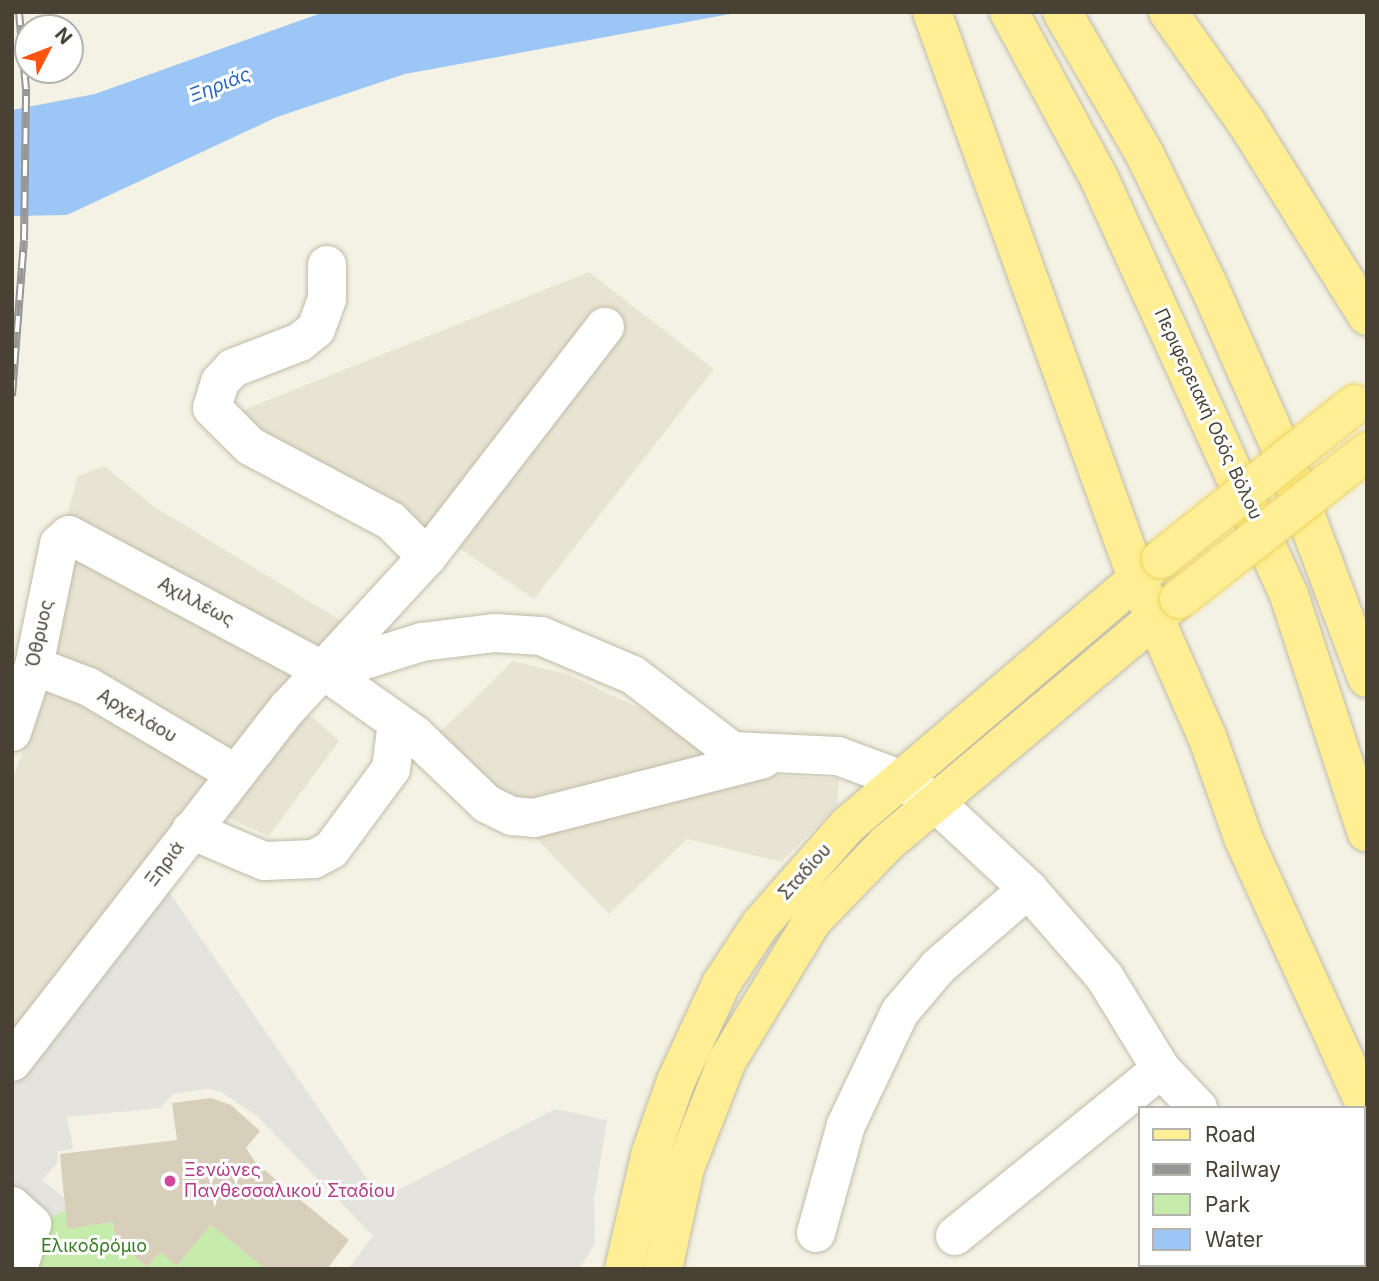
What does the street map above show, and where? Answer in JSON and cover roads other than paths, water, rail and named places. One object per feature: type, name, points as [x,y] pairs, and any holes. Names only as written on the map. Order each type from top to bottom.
[{"type":"main road","points":[[932,12],[1166,609],[1244,840],[1367,1109]]},
{"type":"main road","name":"Περιφερειακή Οδός Βόλου","points":[[1009,12],[1099,178],[1246,495],[1289,595],[1367,833]]},
{"type":"main road","points":[[1062,12],[1144,153],[1208,284],[1284,456],[1367,678]]},
{"type":"main road","points":[[1168,12],[1253,133],[1367,316]]},
{"type":"main road","name":"Σταδίου","points":[[624,1269],[651,1153],[676,1081],[721,984],[792,884],[900,779],[1149,569],[1361,404]]},
{"type":"main road","name":"Σταδίου","points":[[663,1269],[699,1126],[756,1007],[835,893],[1166,609],[1367,452]]},
{"type":"street","points":[[327,265],[327,299],[316,329],[300,342],[233,368],[220,382],[212,408],[250,446],[391,521],[427,557]]},
{"type":"street","name":"Ξηριά","points":[[17,1046],[288,708],[326,672],[427,557],[605,327]]},
{"type":"street","name":"Όθρυος","points":[[12,732],[34,666],[65,536]]},
{"type":"street","name":"Αχιλλέως","points":[[65,536],[326,672],[397,723],[487,804],[517,817],[556,813],[772,756]]},
{"type":"street","points":[[326,672],[422,642],[495,633],[541,636],[640,680],[719,746],[772,756],[838,756],[900,779],[937,804],[1028,889],[1104,976],[1161,1069],[1196,1106]]},
{"type":"street","name":"Αρχελάου","points":[[34,666],[89,687],[236,774]]},
{"type":"street","points":[[191,830],[264,861],[314,859],[331,850],[391,769],[397,723]]},
{"type":"street","points":[[816,1233],[846,1125],[900,1012],[938,967],[1028,889]]},
{"type":"street","points":[[955,1236],[1161,1069]]},
{"type":"street","points":[[12,1206],[32,1224],[18,1269]]},
{"type":"water","name":"Ξηριάς","points":[[324,12],[741,12],[405,74],[277,117],[67,215],[12,216],[12,110],[95,94]]},
{"type":"railway","points":[[12,396],[24,240],[26,89],[19,12]]},
{"type":"place","name":"Ξενώνες Πανθεσσαλικού Σταδίου","points":[[170,1181]]},
{"type":"park label","name":"Ελικοδρόμιο","points":[[94,1246]]}]
